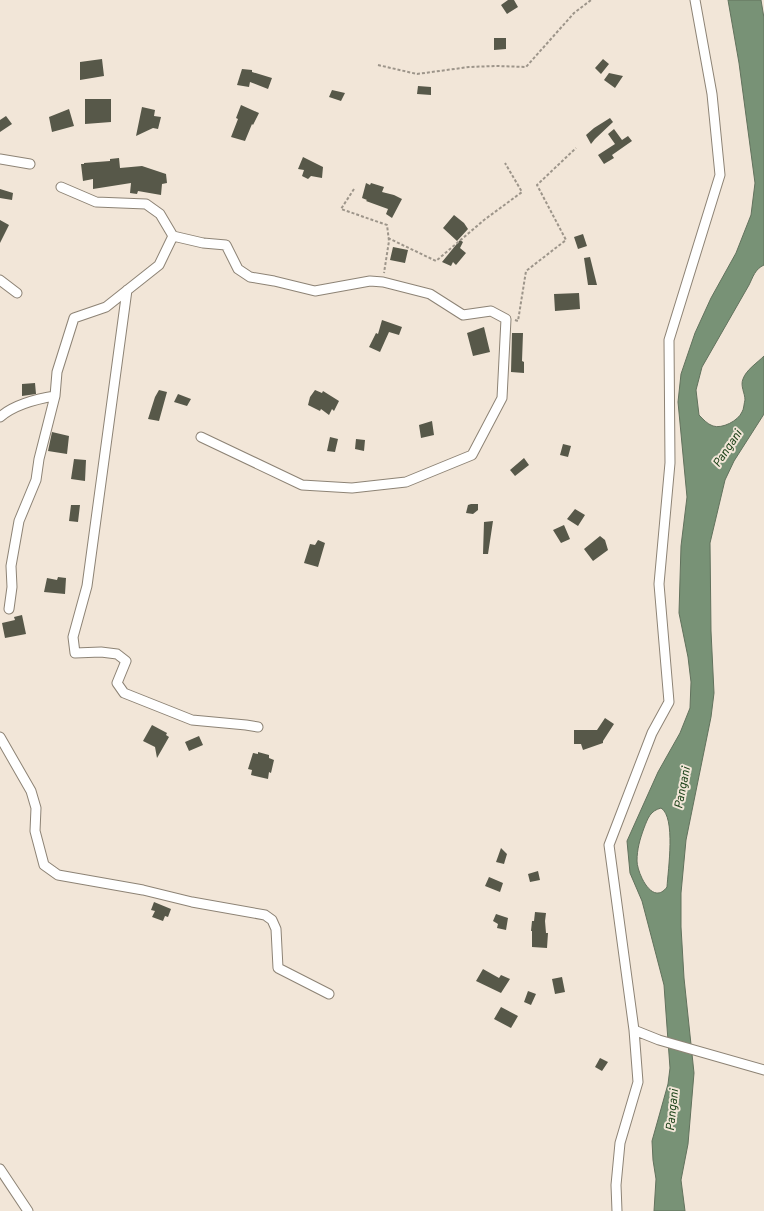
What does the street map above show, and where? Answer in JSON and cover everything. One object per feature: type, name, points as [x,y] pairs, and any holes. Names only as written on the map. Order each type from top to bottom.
[{"type":"street","points":[[617,1211],[616,1185],[620,1143],[638,1082],[634,1030],[609,845],[652,733],[669,702],[659,584],[670,463],[669,340],[720,175],[712,94],[695,0]]},
{"type":"street","points":[[0,158],[30,164]]},
{"type":"street","points":[[61,187],[96,202],[146,204],[160,214],[173,236],[203,243],[226,245],[238,269],[250,277],[315,291],[370,281],[383,282],[430,294],[463,315],[491,311],[506,319],[502,398],[472,455],[406,482],[352,488],[302,484],[200,436]]},
{"type":"street","points":[[9,609],[12,587],[11,566],[19,521],[36,480],[39,458],[55,396],[57,372],[74,318],[106,307],[159,265],[173,236]]},
{"type":"street","points":[[0,280],[17,293]]},
{"type":"street","points":[[127,290],[87,586],[73,637],[76,653],[101,652],[117,654],[126,661],[117,683],[124,693],[192,720],[258,727]]},
{"type":"street","points":[[0,417],[6,412],[36,399],[55,396]]},
{"type":"street","points":[[0,737],[31,791],[36,808],[35,831],[44,866],[58,875],[143,890],[192,902],[265,915],[272,920],[276,929],[278,968],[329,994]]},
{"type":"street","points":[[634,1030],[659,1040],[764,1070]]},
{"type":"street","points":[[0,1169],[28,1211]]},
{"type":"path","points":[[378,65],[417,74],[469,67],[526,67],[574,13],[591,0]]},
{"type":"path","points":[[506,319],[518,321],[526,271],[566,240],[538,185],[576,148]]},
{"type":"path","points":[[388,238],[436,261],[484,220],[522,192],[505,164]]},
{"type":"path","points":[[354,189],[341,209],[387,225],[388,238],[383,282]]},
{"type":"water","name":"Pangani","points":[[728,0],[761,0],[764,18],[764,265],[758,269],[702,367],[696,390],[699,415],[707,423],[713,426],[717,427],[729,424],[740,415],[743,409],[745,400],[742,382],[744,376],[764,356],[764,414],[734,461],[725,480],[710,543],[711,631],[714,693],[711,717],[686,840],[681,893],[684,978],[694,1073],[688,1144],[681,1180],[685,1211],[654,1211],[656,1179],[652,1141],[668,1084],[670,1068],[664,985],[642,901],[630,873],[627,841],[658,772],[680,733],[690,708],[691,682],[688,657],[679,613],[681,546],[687,497],[678,402],[681,374],[695,333],[711,298],[736,253],[751,215],[755,183],[739,63]],"holes":[[[661,808],[666,813],[670,832],[667,887],[661,892],[656,893],[646,886],[640,873],[637,861],[638,852],[639,844],[650,815],[657,809]]]},
{"type":"building","points":[[508,0],[514,0],[518,7],[507,14],[501,5]]},
{"type":"building","points":[[494,38],[506,38],[506,49],[494,50]]},
{"type":"building","points":[[102,59],[104,76],[80,80],[80,62]]},
{"type":"building","points":[[603,59],[609,64],[601,74],[595,68]]},
{"type":"building","points":[[242,69],[252,70],[252,72],[272,78],[268,89],[250,82],[249,87],[237,85]]},
{"type":"building","points":[[609,73],[623,76],[615,88],[604,80]]},
{"type":"building","points":[[418,86],[431,87],[431,95],[417,94]]},
{"type":"building","points":[[332,90],[345,93],[341,101],[329,97]]},
{"type":"building","points":[[85,99],[111,99],[111,122],[85,124]]},
{"type":"building","points":[[241,105],[259,113],[253,125],[252,124],[245,141],[231,137],[238,119],[236,118]]},
{"type":"building","points":[[142,107],[155,110],[154,116],[161,117],[158,129],[153,128],[136,136]]},
{"type":"building","points":[[69,109],[74,126],[52,132],[49,117]]},
{"type":"building","points":[[6,116],[12,124],[0,132],[0,120]]},
{"type":"building","points":[[610,118],[613,122],[591,144],[586,135]]},
{"type":"building","points":[[614,129],[622,140],[628,136],[632,141],[612,155],[614,158],[604,164],[598,155],[615,144],[608,134]]},
{"type":"building","points":[[303,157],[323,167],[322,178],[311,176],[308,179],[302,176],[304,170],[298,169]]},
{"type":"building","points":[[119,158],[120,168],[142,166],[166,174],[167,183],[162,184],[161,195],[138,191],[137,194],[130,193],[131,183],[93,189],[93,179],[83,181],[81,164],[110,161],[110,159]]},
{"type":"building","points":[[366,183],[384,187],[382,192],[402,199],[392,218],[386,214],[388,209],[366,201],[367,200],[362,198]]},
{"type":"building","points":[[0,189],[13,193],[12,200],[0,198]]},
{"type":"building","points":[[454,215],[464,223],[468,229],[457,241],[443,228]]},
{"type":"building","points":[[0,220],[9,225],[0,243]]},
{"type":"building","points":[[583,234],[587,246],[578,249],[574,237]]},
{"type":"building","points":[[460,240],[463,242],[460,248],[466,253],[456,265],[453,262],[451,266],[442,262]]},
{"type":"building","points":[[393,247],[408,250],[405,263],[390,260]]},
{"type":"building","points":[[590,257],[597,285],[588,285],[584,258]]},
{"type":"building","points":[[579,293],[580,309],[555,311],[554,294]]},
{"type":"building","points":[[382,320],[402,327],[399,335],[389,332],[380,352],[369,347],[376,333],[378,334]]},
{"type":"building","points":[[484,327],[490,352],[473,356],[467,333]]},
{"type":"building","points":[[512,333],[523,333],[522,361],[524,362],[524,373],[511,372]]},
{"type":"building","points":[[35,383],[36,394],[22,396],[22,384]]},
{"type":"building","points":[[159,390],[167,392],[159,421],[148,419],[155,397]]},
{"type":"building","points":[[315,390],[322,393],[323,391],[339,401],[334,411],[332,409],[329,415],[321,409],[320,411],[308,405],[310,397]]},
{"type":"building","points":[[178,394],[191,399],[187,406],[174,402]]},
{"type":"building","points":[[432,421],[434,435],[421,438],[419,425]]},
{"type":"building","points":[[52,432],[69,436],[67,454],[48,451]]},
{"type":"building","points":[[330,437],[338,439],[335,452],[327,451]]},
{"type":"building","points":[[356,439],[365,440],[364,451],[355,449]]},
{"type":"building","points":[[563,444],[571,446],[568,457],[560,455]]},
{"type":"building","points":[[524,458],[529,465],[515,476],[510,470]]},
{"type":"building","points":[[74,459],[86,460],[85,481],[71,479]]},
{"type":"building","points":[[478,504],[478,510],[473,514],[466,513],[468,505]]},
{"type":"building","points":[[71,505],[80,505],[78,522],[69,521]]},
{"type":"building","points":[[575,509],[585,515],[578,526],[567,519]]},
{"type":"building","points":[[493,521],[488,554],[483,554],[484,522]]},
{"type":"building","points":[[564,525],[570,539],[561,543],[553,530]]},
{"type":"building","points":[[600,536],[605,540],[608,550],[593,561],[584,549]]},
{"type":"building","points":[[318,540],[325,543],[318,567],[304,563],[310,544],[315,545]]},
{"type":"building","points":[[58,577],[66,578],[65,594],[44,592],[47,578],[57,580]]},
{"type":"building","points":[[22,615],[26,634],[5,638],[2,623],[15,620],[14,617]]},
{"type":"building","points":[[605,718],[614,724],[603,743],[583,750],[581,744],[574,744],[574,730],[597,730]]},
{"type":"building","points":[[152,725],[167,733],[166,735],[169,737],[157,758],[155,747],[143,741]]},
{"type":"building","points":[[199,736],[203,745],[189,751],[185,742]]},
{"type":"building","points":[[258,752],[269,755],[269,758],[274,760],[268,779],[251,775],[252,770],[248,769],[253,753],[258,754]]},
{"type":"building","points":[[501,848],[507,854],[504,864],[496,862]]},
{"type":"building","points":[[538,871],[540,880],[530,882],[528,874]]},
{"type":"building","points":[[489,877],[503,883],[500,892],[485,886]]},
{"type":"building","points":[[154,902],[171,909],[168,917],[165,916],[163,921],[152,917],[155,911],[151,910]]},
{"type":"building","points":[[535,912],[546,913],[546,933],[548,933],[547,948],[532,947],[531,931]]},
{"type":"building","points":[[496,914],[508,918],[506,930],[497,928],[498,924],[493,921]]},
{"type":"building","points":[[483,969],[499,978],[501,975],[510,979],[501,993],[476,981]]},
{"type":"building","points":[[562,977],[565,992],[555,994],[552,979]]},
{"type":"building","points":[[528,991],[536,994],[531,1005],[524,1002]]},
{"type":"building","points":[[501,1007],[518,1016],[511,1028],[494,1019]]},
{"type":"building","points":[[600,1058],[608,1062],[602,1071],[595,1067]]}]
